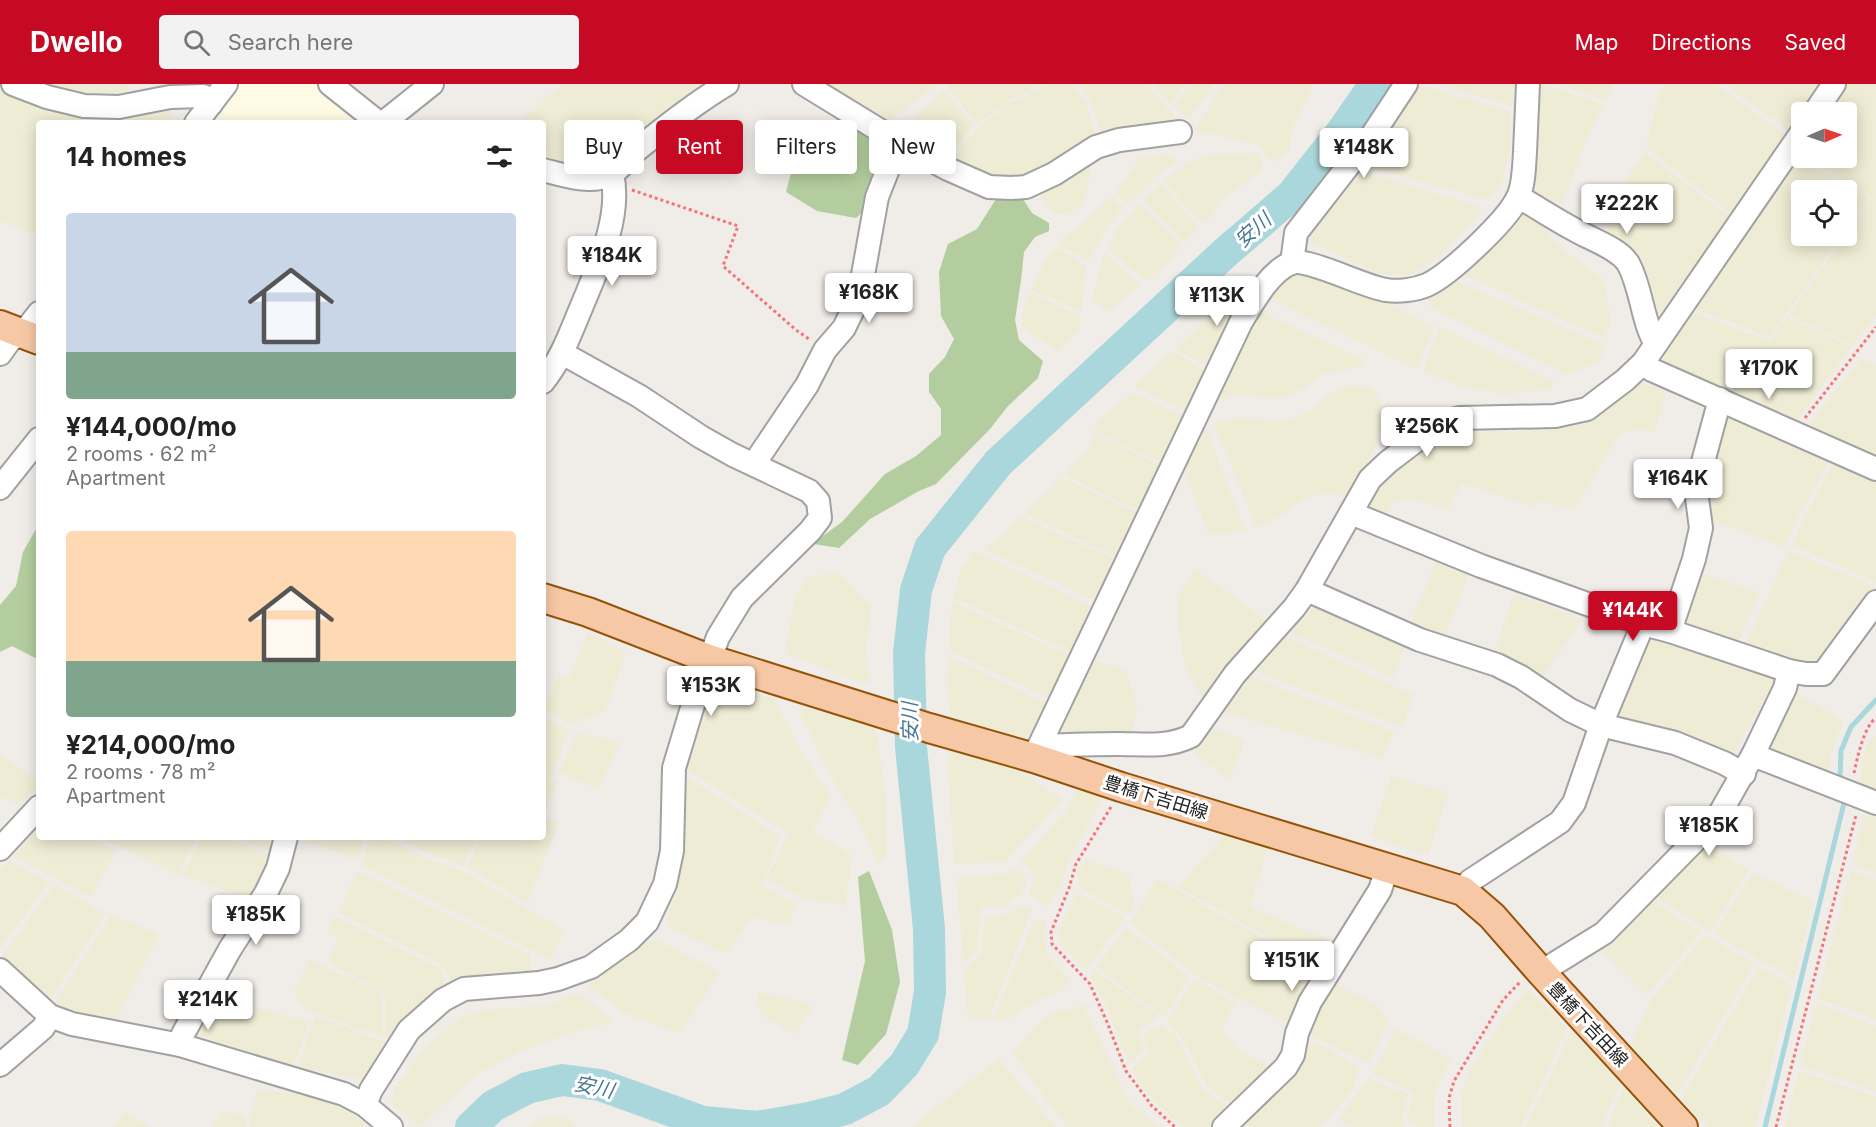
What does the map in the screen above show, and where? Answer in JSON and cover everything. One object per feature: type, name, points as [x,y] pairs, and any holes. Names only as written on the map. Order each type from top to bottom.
[{"type":"main road","name":"豊橋下吉田線","points":[[546,599],[588,612],[709,659],[929,728],[1037,752],[1121,786],[1463,891],[1492,916],[1683,1127]]},
{"type":"street","points":[[14,84],[47,97],[84,106],[119,107],[170,97],[203,96],[211,104]]},
{"type":"street","points":[[198,120],[226,84]]},
{"type":"street","points":[[330,84],[377,120]]},
{"type":"street","points":[[385,120],[432,84]]},
{"type":"street","points":[[546,377],[562,353],[600,261],[614,208],[613,179],[636,151],[654,136],[699,101],[727,84]]},
{"type":"street","points":[[804,84],[869,124]]},
{"type":"street","points":[[1292,262],[1296,233],[1373,134],[1406,84]]},
{"type":"street","points":[[1037,752],[1241,322],[1259,292],[1278,271],[1292,262],[1308,264],[1387,290],[1409,290],[1427,285],[1454,266],[1483,241],[1519,197],[1524,171],[1528,84]]},
{"type":"street","points":[[1822,102],[1834,84]]},
{"type":"street","points":[[956,173],[989,187],[1011,189],[1026,187],[1053,174],[1096,147],[1119,140],[1180,132]]},
{"type":"street","points":[[1037,752],[1113,744],[1160,745],[1180,742],[1191,736],[1235,674],[1272,635],[1307,590],[1370,478],[1438,424],[1460,418],[1555,416],[1587,409],[1625,380],[1643,363],[1791,148]]},
{"type":"street","points":[[546,171],[584,179],[613,179]]},
{"type":"street","points":[[755,465],[760,454],[807,385],[825,350],[844,328],[860,297],[877,197],[886,174]]},
{"type":"street","points":[[1519,197],[1612,249],[1628,262],[1638,284],[1651,336],[1656,344]]},
{"type":"street","points":[[0,354],[10,340],[25,328]]},
{"type":"street","points":[[365,1105],[370,1090],[409,1030],[443,1000],[464,989],[539,983],[591,967],[630,940],[647,922],[665,884],[672,851],[674,768],[718,637],[742,598],[810,531],[820,518],[818,501],[809,491],[701,437],[639,396],[562,353]]},
{"type":"street","points":[[1643,363],[1652,370],[1876,469]]},
{"type":"street","points":[[1670,631],[1694,559],[1701,528],[1697,498],[1703,462],[1720,399]]},
{"type":"street","points":[[0,488],[36,443]]},
{"type":"street","points":[[1351,513],[1481,566],[1643,624],[1789,671],[1806,674],[1823,674],[1876,602]]},
{"type":"street","points":[[1307,590],[1420,640],[1497,665],[1521,677],[1570,710],[1601,725],[1675,743],[1724,764],[1748,764],[1862,797]]},
{"type":"street","points":[[1463,891],[1470,881],[1560,822],[1574,803],[1601,725],[1643,624]]},
{"type":"street","points":[[1541,972],[1604,933],[1718,817],[1748,764],[1785,688],[1789,671]]},
{"type":"street","points":[[0,849],[36,810]]},
{"type":"street","points":[[180,1045],[183,1034],[230,949],[266,893],[278,868],[285,840]]},
{"type":"street","points":[[1224,1127],[1286,1067],[1293,1055],[1297,1033],[1310,1002],[1380,890],[1387,868]]},
{"type":"street","points":[[0,970],[50,1016],[72,1024],[180,1045],[344,1094],[365,1105],[391,1127]]},
{"type":"street","points":[[0,1065],[43,1028],[50,1016]]},
{"type":"path","points":[[613,179],[738,226],[723,266],[796,330],[825,350]]},
{"type":"path","points":[[1796,434],[1801,424],[1876,327]]},
{"type":"path","points":[[1776,1127],[1862,797],[1864,738],[1871,721],[1876,718]]},
{"type":"path","points":[[1121,786],[1116,799],[1076,864],[1051,932],[1052,944],[1090,984],[1126,1071],[1152,1106],[1175,1127]]},
{"type":"path","points":[[1450,1127],[1449,1098],[1454,1081],[1503,1000],[1525,977],[1541,972]]},
{"type":"shaded area","points":[[58,84],[128,84],[126,94],[84,97],[55,90]]},
{"type":"shaded area","points":[[237,84],[320,84],[364,120],[210,120]]},
{"type":"shaded area","points":[[563,84],[706,84],[644,126],[644,120],[564,120],[564,160],[561,162],[546,162],[546,120],[521,120]]},
{"type":"shaded area","points":[[814,84],[938,84],[890,120],[875,120]]},
{"type":"shaded area","points":[[950,84],[1043,84],[1011,99],[977,124],[948,89]]},
{"type":"shaded area","points":[[1052,84],[1072,84],[1086,102],[1096,139],[1029,179],[1003,182],[956,163],[956,155],[976,129],[1008,104]]},
{"type":"shaded area","points":[[1081,84],[1148,84],[1168,110],[1184,124],[1103,139],[1092,104]]},
{"type":"shaded area","points":[[1153,84],[1186,84],[1169,104]]},
{"type":"shaded area","points":[[1190,84],[1214,84],[1188,120],[1174,105]]},
{"type":"shaded area","points":[[1224,84],[1314,84],[1290,134],[1290,150],[1272,163],[1258,144],[1194,131]]},
{"type":"shaded area","points":[[1439,84],[1514,84],[1512,106]]},
{"type":"shaded area","points":[[1536,84],[1603,104],[1587,138],[1562,204],[1534,194],[1530,184]]},
{"type":"shaded area","points":[[1558,84],[1614,84],[1605,100]]},
{"type":"shaded area","points":[[1665,84],[1716,84],[1788,137],[1733,215],[1646,147],[1658,97]]},
{"type":"shaded area","points":[[1725,84],[1825,84],[1812,102],[1791,102],[1791,133]]},
{"type":"shaded area","points":[[1845,84],[1876,84],[1876,315],[1853,345],[1789,315],[1838,246],[1857,246],[1857,219],[1872,197],[1857,188],[1857,180],[1843,180],[1822,168],[1857,168],[1857,102],[1833,102]]},
{"type":"shaded area","points":[[1418,85],[1511,112],[1509,152],[1503,179],[1489,200],[1365,166],[1398,121]]},
{"type":"shaded area","points":[[0,88],[42,104],[167,106],[173,115],[169,120],[36,120],[36,235],[0,221]]},
{"type":"shaded area","points":[[944,90],[974,125],[956,147],[956,120],[912,120]]},
{"type":"shaded area","points":[[1645,152],[1731,218],[1657,330],[1632,255],[1606,232],[1626,179]]},
{"type":"shaded area","points":[[1258,153],[1263,170],[1222,199],[1212,215],[1202,223],[1164,182],[1187,163],[1211,154]]},
{"type":"shaded area","points":[[1173,155],[1177,162],[1157,175],[1127,204],[1115,193],[1142,157]]},
{"type":"shaded area","points":[[1089,161],[1091,167],[1087,191],[1081,205],[1066,214],[1055,214],[1039,193],[1043,186]]},
{"type":"shaded area","points":[[1791,164],[1791,168],[1816,168],[1837,180],[1791,180],[1791,246],[1835,246],[1769,337],[1691,307]]},
{"type":"shaded area","points":[[1363,171],[1476,206],[1482,212],[1436,260],[1408,275],[1377,273],[1309,241],[1315,227]]},
{"type":"shaded area","points":[[1161,184],[1199,227],[1184,243],[1143,200]]},
{"type":"shaded area","points":[[1857,191],[1869,198],[1857,215]]},
{"type":"shaded area","points":[[1111,197],[1123,207],[1107,227],[1088,261],[1059,245],[1063,238],[1084,223]]},
{"type":"shaded area","points":[[1140,204],[1181,244],[1173,258],[1146,281],[1108,249],[1115,232]]},
{"type":"shaded area","points":[[1521,212],[1542,225],[1561,249],[1603,279],[1611,321],[1604,338],[1462,274]]},
{"type":"shaded area","points":[[1056,247],[1086,266],[1081,311],[1031,290],[1045,261]]},
{"type":"shaded area","points":[[1104,253],[1140,285],[1108,312],[1092,300]]},
{"type":"shaded area","points":[[1291,273],[1323,278],[1371,295],[1434,327],[1416,369],[1272,299]]},
{"type":"shaded area","points":[[1452,280],[1602,344],[1604,351],[1598,362],[1567,374],[1431,308],[1427,298]]},
{"type":"shaded area","points":[[1239,288],[1245,290],[1209,367],[1176,349]]},
{"type":"shaded area","points":[[1030,293],[1080,315],[1080,328],[1059,351],[1022,328],[1022,314]]},
{"type":"shaded area","points":[[1691,312],[1770,341],[1787,317],[1851,347],[1798,419],[1788,420],[1663,363],[1663,348]]},
{"type":"shaded area","points":[[1262,313],[1365,360],[1363,366],[1324,374],[1304,388],[1280,399],[1241,395],[1219,400],[1254,317]]},
{"type":"shaded area","points":[[1440,327],[1554,382],[1550,389],[1505,394],[1465,387],[1423,372]]},
{"type":"shaded area","points":[[1172,351],[1207,372],[1187,411],[1134,386]]},
{"type":"shaded area","points":[[1861,359],[1876,365],[1876,462],[1807,428]]},
{"type":"shaded area","points":[[1642,383],[1666,392],[1655,432],[1634,429],[1619,435],[1574,509],[1540,501],[1531,506],[1462,483],[1447,509],[1407,498],[1392,503],[1385,514],[1364,508],[1386,476],[1430,442],[1452,432],[1547,431],[1585,424],[1636,384]]},
{"type":"shaded area","points":[[1351,385],[1373,388],[1382,405],[1378,441],[1353,498],[1328,492],[1305,499],[1277,518],[1256,526],[1214,423],[1238,418],[1283,421],[1309,412],[1328,394]]},
{"type":"shaded area","points":[[1132,393],[1185,417],[1162,463],[1095,432],[1097,421]]},
{"type":"shaded area","points":[[1731,413],[1830,460],[1797,519],[1785,547],[1711,520],[1705,500],[1724,415]]},
{"type":"shaded area","points":[[1206,428],[1245,530],[1209,535],[1184,468]]},
{"type":"shaded area","points":[[1094,434],[1161,466],[1140,511],[1065,475],[1089,450]]},
{"type":"shaded area","points":[[1834,461],[1876,478],[1876,582],[1793,545],[1802,522]]},
{"type":"shaded area","points":[[1062,478],[1139,514],[1118,558],[1025,514]]},
{"type":"shaded area","points":[[1020,516],[1116,560],[1098,601],[983,549],[1000,539]]},
{"type":"shaded area","points":[[1789,551],[1876,587],[1858,617],[1819,661],[1795,662],[1745,646]]},
{"type":"shaded area","points":[[972,552],[980,553],[1094,608],[1072,652],[953,598],[961,568]]},
{"type":"shaded area","points":[[1437,560],[1469,573],[1444,638],[1410,625]]},
{"type":"shaded area","points":[[1195,569],[1266,620],[1230,659],[1203,699],[1185,665],[1178,624],[1179,594]]},
{"type":"shaded area","points":[[838,572],[871,607],[866,650],[869,681],[863,683],[785,653],[795,598],[808,578]]},
{"type":"shaded area","points":[[1703,574],[1760,593],[1738,642],[1690,630],[1685,621]]},
{"type":"shaded area","points":[[1514,594],[1582,619],[1542,678],[1494,654]]},
{"type":"shaded area","points":[[953,602],[1070,656],[1048,697],[951,652],[949,624]]},
{"type":"shaded area","points":[[1315,605],[1405,646],[1393,677],[1292,633]]},
{"type":"shaded area","points":[[588,633],[626,652],[605,711],[571,724],[546,711],[546,705],[559,675],[569,678]]},
{"type":"shaded area","points":[[1284,636],[1413,695],[1403,727],[1255,671]]},
{"type":"shaded area","points":[[1647,637],[1674,643],[1767,673],[1774,681],[1733,754],[1678,734],[1626,720],[1618,711]]},
{"type":"shaded area","points":[[950,657],[1046,703],[1030,733],[1023,740],[950,715],[947,679]]},
{"type":"shaded area","points":[[1096,661],[1126,671],[1137,705],[1131,736],[1061,736],[1070,709]]},
{"type":"shaded area","points":[[1252,677],[1394,732],[1383,758],[1223,712]]},
{"type":"shaded area","points":[[723,683],[774,699],[803,755],[830,796],[813,832],[852,855],[845,906],[803,898],[767,879],[789,834],[685,768],[697,728]]},
{"type":"shaded area","points":[[1791,690],[1843,720],[1830,757],[1829,775],[1768,750],[1764,742]]},
{"type":"shaded area","points":[[797,706],[874,725],[885,793],[887,855],[877,864],[871,846],[826,768]]},
{"type":"shaded area","points":[[546,719],[570,730],[550,778],[558,782],[546,809]]},
{"type":"shaded area","points":[[1210,728],[1245,740],[1229,780],[1193,752],[1205,743]]},
{"type":"shaded area","points":[[578,733],[620,742],[599,789],[559,772]]},
{"type":"shaded area","points":[[1876,735],[1876,795],[1861,788],[1861,770],[1867,745]]},
{"type":"shaded area","points":[[950,746],[1008,763],[1063,800],[1004,862],[954,864],[948,765]]},
{"type":"shaded area","points":[[0,753],[36,780],[36,788],[20,805],[0,796]]},
{"type":"shaded area","points":[[1391,776],[1448,793],[1428,855],[1371,836]]},
{"type":"shaded area","points":[[687,777],[780,837],[762,886],[796,904],[789,924],[751,918],[726,953],[668,927],[668,914],[679,889],[677,875],[681,806]]},
{"type":"shaded area","points":[[1078,789],[1098,793],[1102,800],[1071,854],[1060,886],[1048,907],[1029,896],[1034,881],[1032,871],[1021,861],[1067,810]]},
{"type":"shaded area","points":[[1865,813],[1876,817],[1876,873],[1852,864]]},
{"type":"shaded area","points":[[546,818],[558,823],[527,903],[468,867],[479,840],[546,840]]},
{"type":"shaded area","points":[[36,831],[36,840],[94,840],[116,851],[91,897],[13,855]]},
{"type":"shaded area","points":[[1225,835],[1267,849],[1250,907],[1337,944],[1321,966],[1178,887]]},
{"type":"shaded area","points":[[106,840],[196,840],[178,875]]},
{"type":"shaded area","points":[[200,840],[232,840],[270,856],[263,879],[250,899],[182,875]]},
{"type":"shaded area","points":[[243,840],[274,840],[272,851]]},
{"type":"shaded area","points":[[303,840],[363,840],[358,860]]},
{"type":"shaded area","points":[[369,840],[389,840],[420,856],[462,871],[564,930],[551,960],[362,865]]},
{"type":"shaded area","points":[[403,840],[475,840],[464,866],[425,852]]},
{"type":"shaded area","points":[[1708,845],[1748,870],[1710,932],[1656,896]]},
{"type":"shaded area","points":[[1087,860],[1129,874],[1134,907],[1129,914],[1080,888],[1078,872]]},
{"type":"shaded area","points":[[9,861],[49,882],[0,948],[0,870]]},
{"type":"shaded area","points":[[1012,868],[1022,872],[1026,879],[1025,886],[1020,895],[1001,907],[980,906],[978,949],[964,963],[956,878],[1002,875]]},
{"type":"shaded area","points":[[1851,870],[1876,880],[1876,1019],[1818,998]]},
{"type":"shaded area","points":[[357,871],[530,955],[530,974],[452,985],[443,966],[339,912]]},
{"type":"shaded area","points":[[1753,873],[1813,901],[1794,979],[1714,934]]},
{"type":"shaded area","points":[[1157,879],[1318,969],[1290,1024],[1199,978],[1130,923]]},
{"type":"shaded area","points":[[54,885],[105,914],[49,1001],[33,991],[1,958]]},
{"type":"shaded area","points":[[1077,893],[1125,917],[1086,970],[1060,943],[1059,930]]},
{"type":"shaded area","points":[[1650,899],[1701,932],[1647,994],[1598,947]]},
{"type":"shaded area","points":[[1022,905],[1032,909],[989,1019],[968,1018],[964,969],[981,955],[985,917],[1007,915]]},
{"type":"shaded area","points":[[111,915],[159,934],[114,1024],[76,1015],[54,1005]]},
{"type":"shaded area","points":[[335,916],[439,968],[447,987],[391,1039],[385,1037],[385,993],[329,963],[338,939],[327,932]]},
{"type":"shaded area","points":[[1034,920],[1046,920],[1044,934],[1046,954],[1070,980],[1060,992],[1038,1000],[1011,1017],[993,1020]]},
{"type":"shaded area","points":[[1126,928],[1190,977],[1164,1017],[1097,967]]},
{"type":"shaded area","points":[[1705,935],[1754,964],[1677,1094],[1631,1046],[1651,1000]]},
{"type":"shaded area","points":[[657,940],[719,972],[680,1033],[624,1013],[588,986],[647,942]]},
{"type":"shaded area","points":[[310,959],[381,993],[383,1037],[305,1009],[294,992]]},
{"type":"shaded area","points":[[1759,967],[1792,985],[1755,1127],[1708,1127],[1681,1100]]},
{"type":"shaded area","points":[[1095,970],[1159,1017],[1137,1030],[1145,1049],[1130,1063],[1107,1006],[1091,978]]},
{"type":"shaded area","points":[[1194,979],[1236,1002],[1222,1030],[1237,1050],[1272,1068],[1233,1104],[1207,1086],[1181,1036],[1167,1022]]},
{"type":"shaded area","points":[[1334,982],[1378,1007],[1388,1020],[1369,1063],[1306,1034]]},
{"type":"shaded area","points":[[1528,989],[1567,1028],[1521,1127],[1463,1127],[1461,1098],[1468,1074],[1504,1018]]},
{"type":"shaded area","points":[[214,991],[257,1008],[310,1022],[294,1065],[262,1057],[196,1034]]},
{"type":"shaded area","points":[[757,993],[791,998],[812,1007],[795,1035],[761,1015]]},
{"type":"shaded area","points":[[571,995],[582,995],[613,1021],[608,1025],[599,1025],[567,1034],[519,1052],[476,1075],[420,1126],[390,1104],[395,1088],[423,1050],[461,1017],[487,1010],[547,1006]]},
{"type":"shaded area","points":[[1817,1004],[1876,1026],[1876,1091],[1800,1065]]},
{"type":"shaded area","points":[[1083,1005],[1130,1104],[1160,1127],[1067,1127],[1012,1052],[1048,1015]]},
{"type":"shaded area","points":[[315,1016],[386,1042],[366,1080],[298,1067]]},
{"type":"shaded area","points":[[1162,1025],[1177,1037],[1202,1089],[1230,1109],[1212,1127],[1184,1127],[1149,1095],[1131,1069],[1150,1052],[1143,1034]]},
{"type":"shaded area","points":[[1396,1029],[1451,1059],[1435,1091],[1434,1127],[1419,1127],[1406,1120],[1415,1094],[1373,1073]]},
{"type":"shaded area","points":[[1571,1032],[1621,1082],[1601,1127],[1526,1127]]},
{"type":"shaded area","points":[[1303,1042],[1321,1045],[1359,1068],[1353,1089],[1320,1127],[1248,1127],[1243,1121]]},
{"type":"shaded area","points":[[999,1059],[1055,1127],[912,1127],[954,1093]]},
{"type":"shaded area","points":[[1799,1071],[1876,1097],[1876,1127],[1785,1127]]},
{"type":"shaded area","points":[[1369,1079],[1408,1094],[1401,1125],[1405,1127],[1353,1127],[1338,1119]]},
{"type":"shaded area","points":[[1624,1085],[1658,1127],[1608,1127]]},
{"type":"shaded area","points":[[257,1090],[303,1095],[344,1109],[365,1123],[363,1127],[249,1127]]},
{"type":"shaded area","points":[[223,1111],[246,1117],[245,1127],[213,1127]]},
{"type":"shaded area","points":[[125,1113],[149,1127],[114,1127]]},
{"type":"shaded area","points":[[566,1117],[575,1127],[529,1127],[541,1118]]},
{"type":"green space","points":[[857,129],[869,136],[869,174],[882,174],[869,206],[856,218],[817,211],[786,192],[791,174],[857,174]]},
{"type":"green space","points":[[996,199],[1023,199],[1032,213],[1049,223],[1049,231],[1035,237],[1024,252],[1015,320],[1019,340],[1043,361],[1038,378],[1008,406],[990,429],[936,484],[870,519],[839,548],[814,544],[842,522],[885,474],[916,456],[941,435],[941,409],[929,392],[929,374],[945,357],[954,339],[941,316],[939,272],[948,244],[977,229]]},
{"type":"green space","points":[[36,529],[36,658],[12,646],[0,652],[0,605],[16,586],[23,552]]},
{"type":"green space","points":[[869,871],[892,930],[900,982],[886,1034],[858,1065],[842,1060],[865,961],[858,877]]},
{"type":"waterway","name":"安川","points":[[471,1127],[493,1106],[527,1088],[562,1080],[600,1085],[703,1122],[757,1127],[845,1109],[879,1091],[904,1065],[923,1034],[930,992],[929,929],[911,747],[909,653],[916,590],[930,548],[998,463],[1226,252],[1292,195],[1341,133],[1375,84]]},
{"type":"waterway","points":[[1840,776],[1841,751],[1851,727],[1876,700]]},
{"type":"waterway","points":[[1765,1127],[1844,803]]}]
